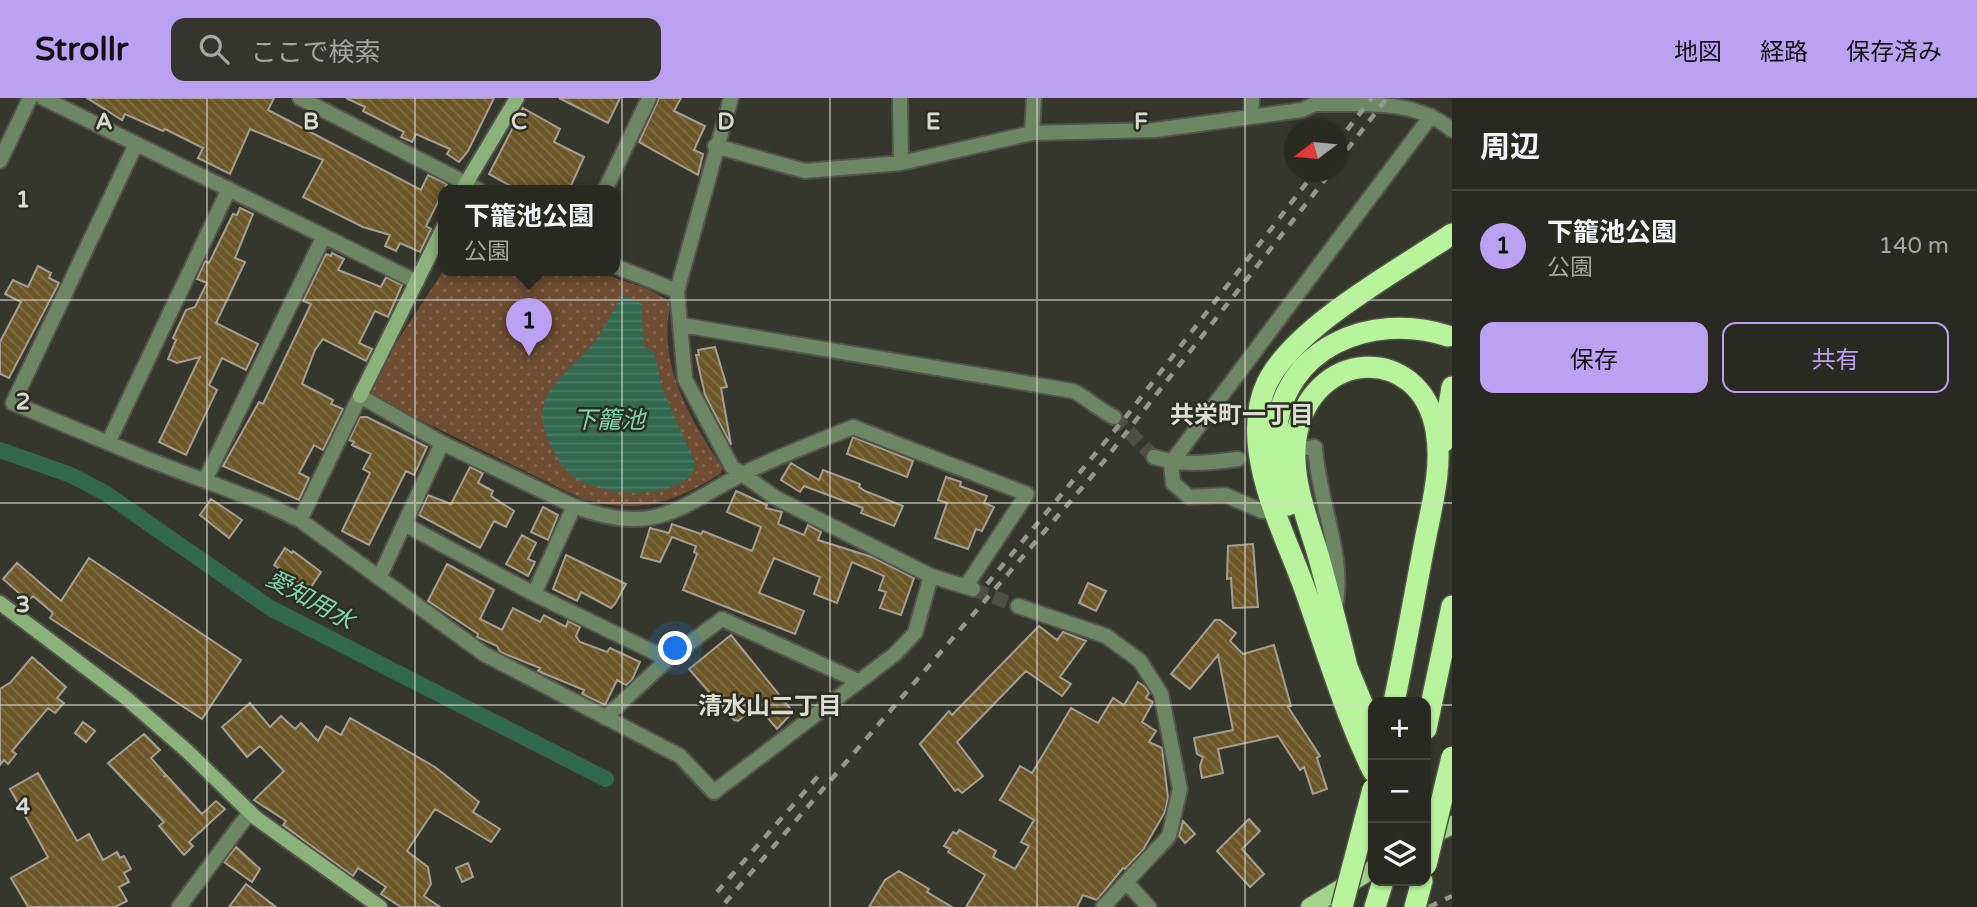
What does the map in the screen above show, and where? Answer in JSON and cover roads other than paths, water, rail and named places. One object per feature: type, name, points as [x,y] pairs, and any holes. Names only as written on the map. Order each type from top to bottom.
[{"type":"highway","points":[[1368,760],[1341,701],[1262,468],[1257,426],[1260,403],[1280,363],[1321,323],[1452,234]]},
{"type":"highway","points":[[1368,718],[1348,671],[1282,486],[1276,436],[1284,401],[1304,368],[1317,355],[1347,337],[1365,331],[1405,326],[1448,336]]},
{"type":"highway","points":[[1348,671],[1298,487],[1295,462],[1299,423],[1316,388],[1346,370],[1364,367],[1397,374],[1411,383],[1423,398],[1436,430],[1436,478]]},
{"type":"highway","points":[[1395,697],[1452,387]]},
{"type":"highway","points":[[1431,705],[1452,606]]},
{"type":"highway","points":[[1431,844],[1452,757]]},
{"type":"highway","points":[[1342,907],[1368,808]]},
{"type":"highway","points":[[1375,907],[1381,886]]},
{"type":"highway","points":[[1382,907],[1388,886]]},
{"type":"highway","points":[[1415,907],[1421,886]]},
{"type":"main road","points":[[1431,836],[1452,825]]},
{"type":"main road","points":[[1310,907],[1368,872]]},
{"type":"street","points":[[0,161],[30,98]]},
{"type":"street","points":[[43,98],[417,282]]},
{"type":"street","points":[[300,98],[462,185]]},
{"type":"street","points":[[465,185],[517,98]]},
{"type":"street","points":[[607,185],[649,98]]},
{"type":"street","points":[[360,396],[442,443],[574,506],[614,518],[654,517],[682,510],[744,474],[853,427],[1027,494],[970,588],[931,576],[776,498],[744,474],[732,467],[685,379],[680,348],[682,325],[677,291],[715,146],[731,98]]},
{"type":"street","points":[[900,98],[901,163]]},
{"type":"street","points":[[1032,133],[1034,98]]},
{"type":"street","points":[[1251,117],[1252,98]]},
{"type":"street","points":[[715,146],[804,171],[901,163],[1032,133],[1155,130],[1251,117],[1302,104],[1358,101],[1402,105],[1431,116],[1452,130]]},
{"type":"street","points":[[1276,512],[1262,511],[1225,495],[1189,497],[1173,484],[1171,463],[1431,116]]},
{"type":"street","points":[[136,144],[13,403],[300,520],[484,654],[680,756],[714,792],[895,654],[915,633],[931,576]]},
{"type":"street","points":[[108,443],[229,189]]},
{"type":"street","points":[[205,480],[324,236]]},
{"type":"street","points":[[300,520],[438,238]]},
{"type":"street","points":[[620,268],[677,291]]},
{"type":"street","points":[[682,325],[1073,391],[1093,400],[1101,411],[1114,417]]},
{"type":"street","points":[[380,576],[442,443]]},
{"type":"street","points":[[1311,447],[1336,558],[1339,590],[1334,614]]},
{"type":"street","points":[[1154,457],[1171,463],[1198,464],[1238,459]]},
{"type":"street","points":[[534,594],[574,506]]},
{"type":"street","points":[[404,524],[534,594],[668,659]]},
{"type":"street","points":[[0,603],[126,698],[187,751],[250,812],[380,907]]},
{"type":"street","points":[[1018,606],[1106,636],[1140,661],[1161,694],[1180,789],[1169,836],[1103,907]]},
{"type":"street","points":[[605,718],[668,659],[722,618],[858,681]]},
{"type":"street","points":[[179,907],[250,812]]},
{"type":"street","points":[[1126,882],[1149,907]]},
{"type":"water","name":"下籠池","points":[[622,295],[641,303],[644,346],[654,352],[663,390],[696,465],[687,478],[656,491],[615,491],[579,480],[560,462],[548,440],[543,421],[542,412],[550,391],[596,339]]},
{"type":"waterway","name":"愛知用水","points":[[0,450],[71,475],[105,493],[272,609],[606,779]]},
{"type":"tunnel","points":[[1114,417],[1154,457]]},
{"type":"tunnel","points":[[974,590],[1018,606]]},
{"type":"railway","points":[[1347,130],[1372,98]]},
{"type":"railway","points":[[1347,150],[1387,98]]},
{"type":"railway","points":[[987,584],[1125,418],[1307,182]]},
{"type":"railway","points":[[725,903],[1093,475],[1323,182]]},
{"type":"railway","points":[[717,892],[821,773]]},
{"type":"railway","points":[[1429,907],[1452,896]]},
{"type":"place","name":"下籠池公園","points":[[529,356]]},
{"type":"district","name":"共栄町一丁目","points":[[1242,415]]},
{"type":"district","name":"清水山二丁目","points":[[770,706]]}]
